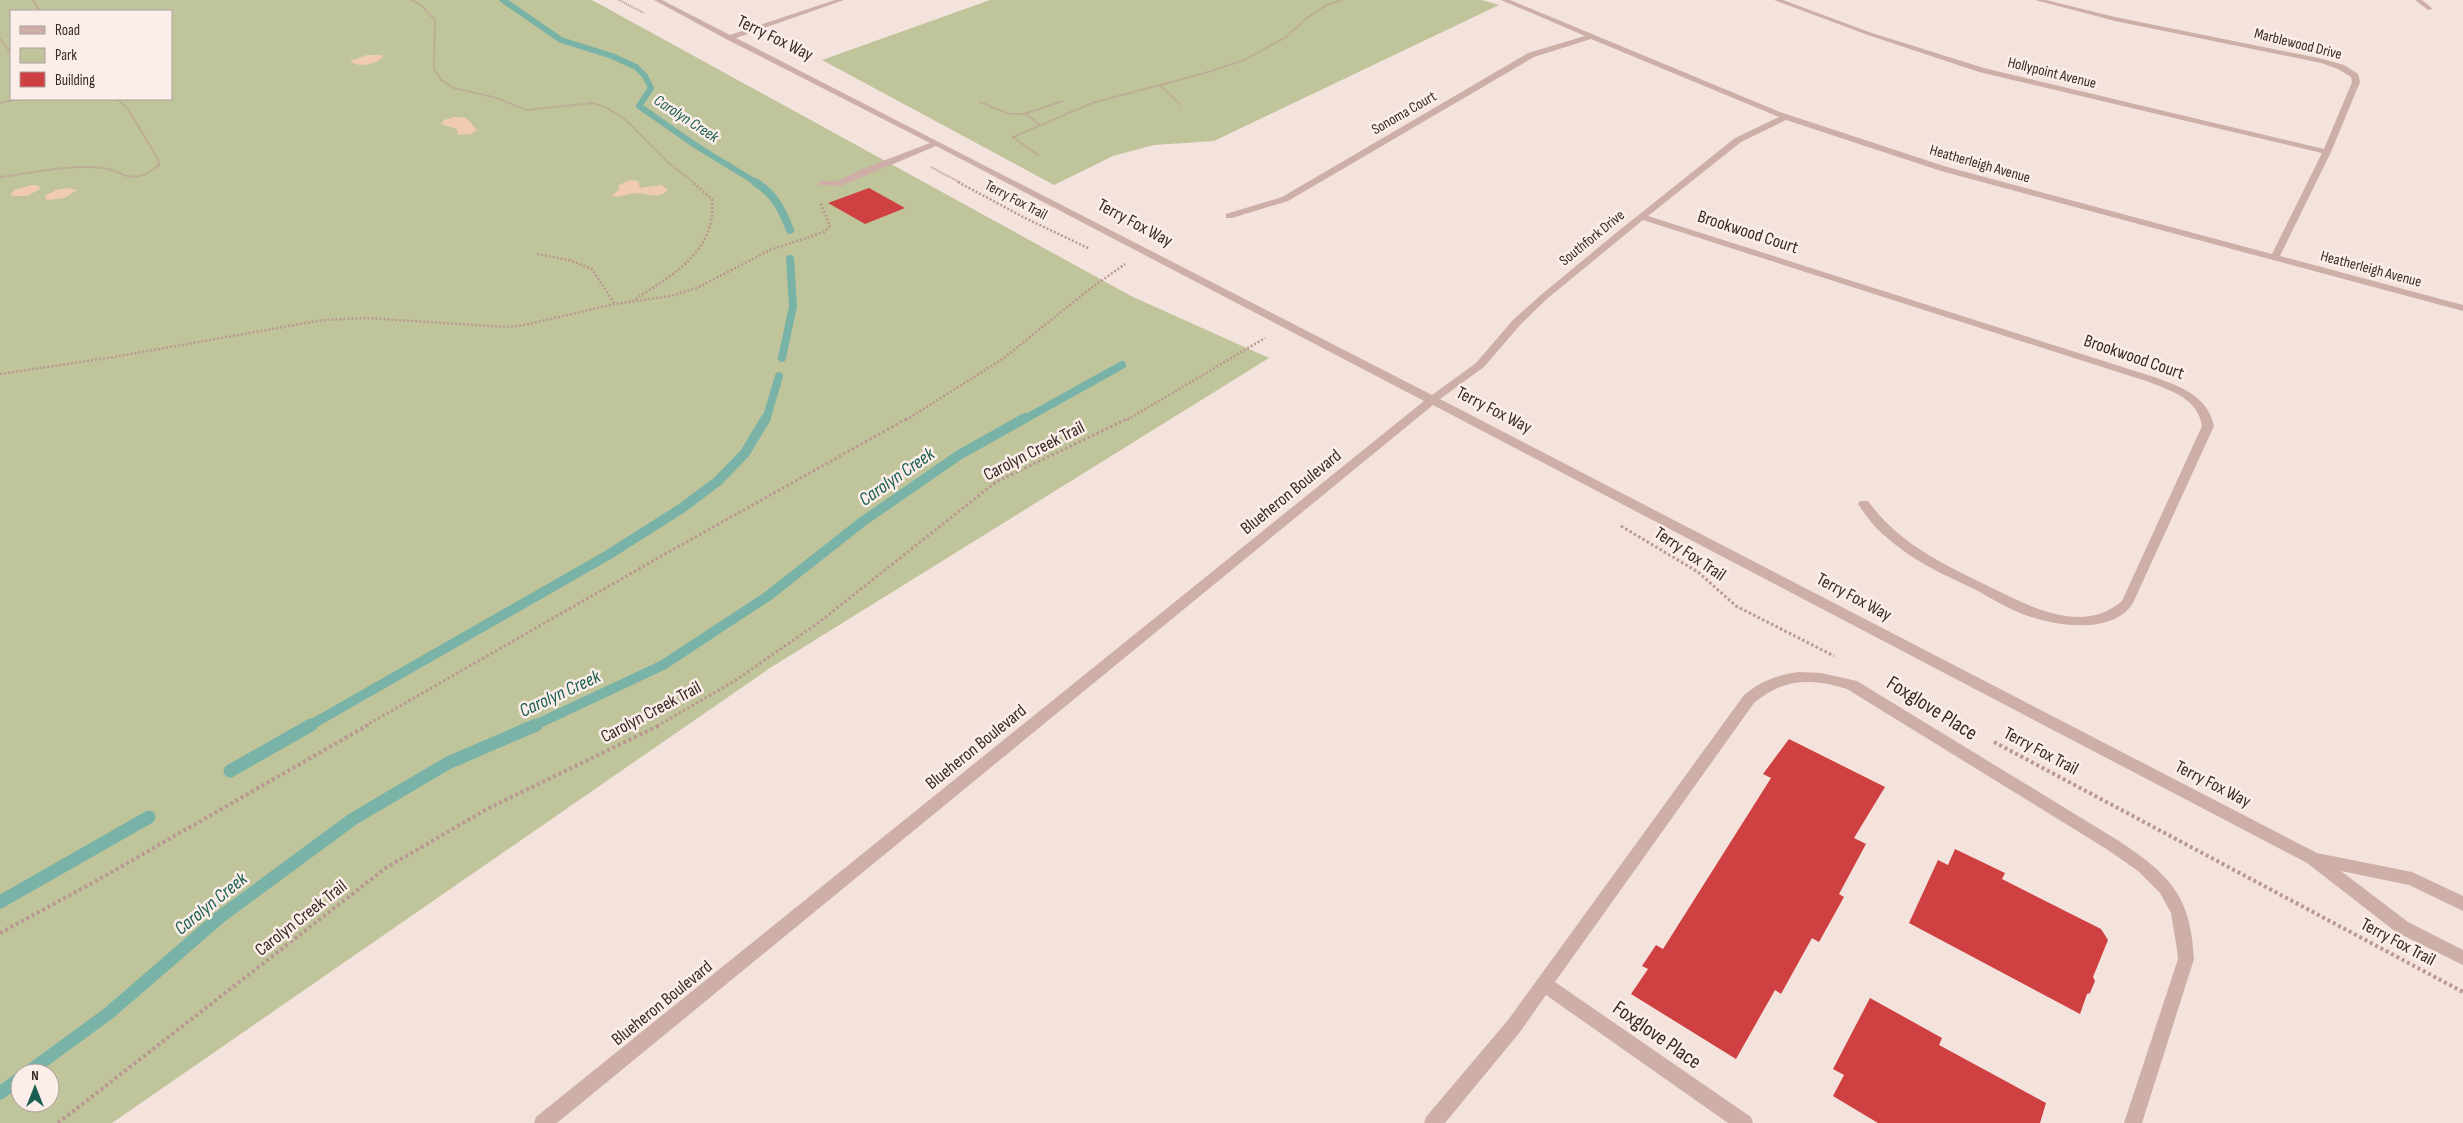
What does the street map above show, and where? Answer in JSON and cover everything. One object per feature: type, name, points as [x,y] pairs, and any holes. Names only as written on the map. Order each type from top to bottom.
[{"type":"street","name":"Terry Fox Way","points":[[657,0],[2313,858],[2402,926],[2463,958]]},
{"type":"street","points":[[728,38],[841,0]]},
{"type":"street","name":"Heatherleigh Avenue","points":[[1504,0],[1785,117],[1944,169],[2463,308]]},
{"type":"street","name":"Hollypoint Avenue","points":[[1777,0],[1867,33],[1982,70],[2326,152]]},
{"type":"street","name":"Marblewood Drive","points":[[2038,0],[2076,10],[2314,59],[2341,67],[2354,76],[2356,82],[2326,152],[2275,258]]},
{"type":"street","points":[[2418,0],[2430,9]]},
{"type":"street","points":[[2076,10],[2082,3]]},
{"type":"street","name":"Sonoma Court","points":[[1229,216],[1285,199],[1531,55],[1593,36]]},
{"type":"street","name":"Southfork Drive","points":[[1432,400],[1480,365],[1517,322],[1545,296],[1738,140],[1785,117]]},
{"type":"street","points":[[821,183],[838,184],[936,143]]},
{"type":"street","name":"Brookwood Court","points":[[1643,217],[2160,382],[2188,394],[2205,414],[2208,421],[2208,426],[2127,602],[2112,616],[2098,620],[2067,619],[2031,612],[1952,574],[1899,541],[1869,513],[1864,504]]},
{"type":"street","name":"Blueheron Boulevard","points":[[543,1123],[1432,400]]},
{"type":"street","name":"Foxglove Place","points":[[1434,1123],[1514,1026],[1749,699],[1768,685],[1782,681],[1816,677],[1835,679],[1852,685],[2101,838],[2148,872],[2165,887],[2175,902],[2185,931],[2186,960],[2133,1123]]},
{"type":"street","name":"Terry Fox Way","points":[[2313,858],[2412,879],[2463,904]]},
{"type":"street","name":"Foxglove Place","points":[[1544,984],[1744,1123]]},
{"type":"path","points":[[411,0],[421,5],[435,20],[432,61],[436,73],[446,82],[466,93],[491,97],[516,108],[530,110],[585,104],[602,105],[619,114],[668,162],[712,199],[714,208],[708,237],[700,248],[684,263],[632,301]]},
{"type":"path","points":[[1038,155],[1013,138],[1092,103],[1244,60],[1286,37],[1307,18],[1327,5],[1342,0]]},
{"type":"path","points":[[0,39],[10,52]]},
{"type":"path","points":[[1160,85],[1181,105]]},
{"type":"path","points":[[0,103],[14,100]]},
{"type":"path","points":[[0,177],[86,166],[116,169],[131,176],[151,173],[159,165],[158,159],[128,109],[118,100]]},
{"type":"path","points":[[980,102],[1009,114],[1025,114],[1062,101]]},
{"type":"path","points":[[1025,114],[1040,125]]},
{"type":"path","name":"Terry Fox Trail","points":[[927,165],[1023,217],[1097,252]]},
{"type":"path","points":[[0,374],[114,357],[323,320],[366,318],[506,327],[615,304],[670,296],[697,288],[770,250],[824,232],[830,226],[816,194],[821,183]]},
{"type":"path","points":[[0,933],[96,881],[656,558],[922,410],[1004,358],[1087,291],[1125,264],[1148,253]]},
{"type":"path","points":[[537,254],[587,266],[595,272],[604,294],[615,304]]},
{"type":"path","name":"Carolyn Creek Trail","points":[[58,1123],[111,1084],[387,867],[489,808],[666,722],[733,682],[818,623],[996,482],[1130,418],[1265,338]]},
{"type":"path","name":"Terry Fox Trail","points":[[1613,522],[1698,572],[1736,606],[1838,659]]},
{"type":"path","name":"Terry Fox Trail","points":[[1988,738],[2463,992]]},
{"type":"green space","points":[[0,0],[592,0],[1133,297],[1269,358],[770,668],[112,1123],[0,1123]]},
{"type":"green space","points":[[990,0],[1482,0],[1499,5],[1214,141],[1154,145],[1113,156],[1054,185],[822,60]]},
{"type":"sand","points":[[367,55],[382,55],[383,57],[376,62],[366,65],[350,61]]},
{"type":"sand","points":[[454,117],[466,118],[477,130],[471,134],[458,135],[457,129],[441,124],[444,120]]},
{"type":"sand","points":[[630,180],[638,181],[640,188],[661,185],[668,190],[656,196],[635,193],[611,196],[619,190],[619,185]]},
{"type":"sand","points":[[32,185],[39,186],[40,189],[27,196],[10,196],[14,190]]},
{"type":"sand","points":[[67,188],[77,190],[64,198],[47,200],[45,196],[56,190]]},
{"type":"building","points":[[869,188],[905,208],[865,224],[828,203]]},
{"type":"building","points":[[1789,739],[1885,787],[1854,838],[1866,844],[1839,894],[1844,897],[1819,942],[1812,938],[1781,994],[1775,990],[1736,1059],[1631,994],[1648,969],[1642,966],[1656,945],[1663,949],[1771,778],[1763,774]]},
{"type":"building","points":[[1955,849],[2005,873],[2002,879],[2101,929],[2108,940],[2093,977],[2095,981],[2090,993],[2087,994],[2080,1014],[1909,923],[1938,860],[1948,865]]},
{"type":"building","points":[[1870,998],[1942,1038],[1939,1045],[2046,1103],[2040,1123],[1878,1123],[1833,1096],[1844,1075],[1833,1069]]},
{"type":"waterway","name":"Carolyn Creek","points":[[503,0],[561,40],[612,56],[636,67],[645,76],[651,88],[639,106],[698,147],[757,183]]},
{"type":"waterway","name":"Carolyn Creek","points":[[755,182],[773,197],[790,230]]},
{"type":"waterway","name":"Carolyn Creek","points":[[782,358],[793,306],[790,259]]},
{"type":"waterway","name":"Carolyn Creek","points":[[1023,420],[1122,365]]},
{"type":"waterway","name":"Carolyn Creek","points":[[766,420],[779,376]]},
{"type":"waterway","name":"Carolyn Creek","points":[[309,726],[608,555],[682,508],[718,481],[745,453],[766,418]]},
{"type":"waterway","name":"Carolyn Creek","points":[[533,726],[663,665],[768,596],[862,522],[959,455],[1025,418]]},
{"type":"waterway","name":"Carolyn Creek","points":[[230,771],[311,725]]},
{"type":"waterway","name":"Carolyn Creek","points":[[41,1063],[109,1013],[220,917],[353,819],[448,763],[536,725]]},
{"type":"waterway","name":"Carolyn Creek","points":[[0,902],[149,817]]},
{"type":"waterway","name":"Carolyn Creek","points":[[0,1093],[10,1086]]}]
